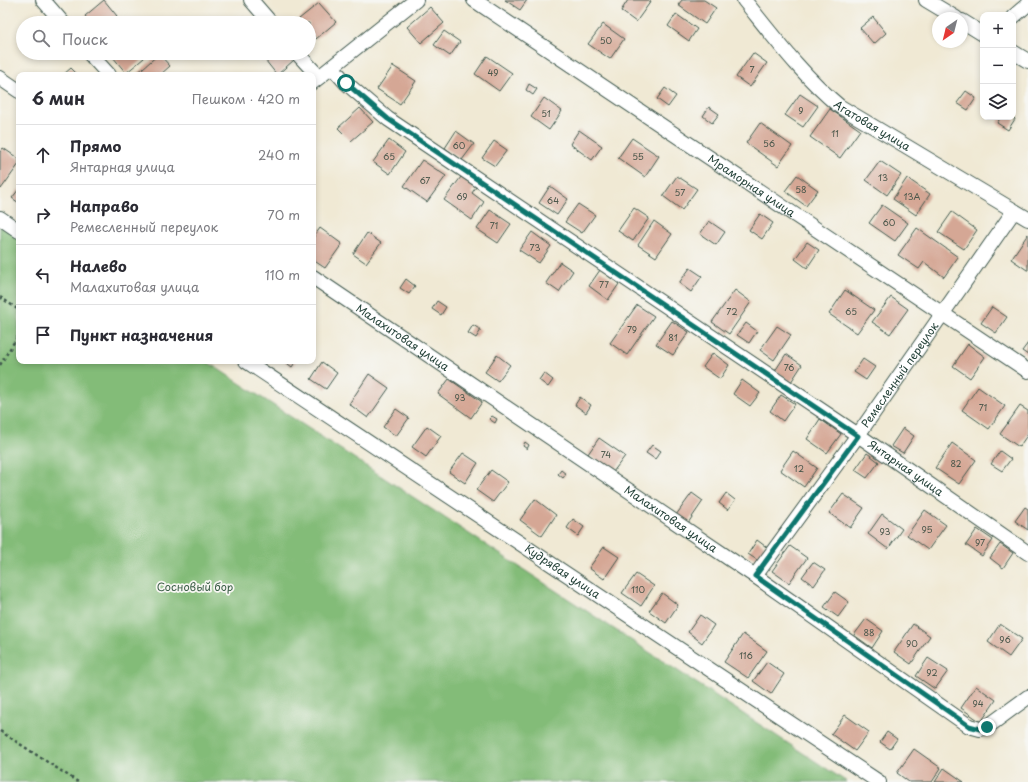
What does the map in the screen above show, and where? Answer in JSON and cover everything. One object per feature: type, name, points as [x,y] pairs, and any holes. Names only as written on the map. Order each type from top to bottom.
[{"type":"street","points":[[43,0],[57,16]]},
{"type":"street","points":[[251,0],[265,16]]},
{"type":"street","points":[[316,80],[416,0]]},
{"type":"street","name":"Мраморная улица","points":[[474,0],[1028,371]]},
{"type":"street","name":"Агатовая улица","points":[[744,0],[805,75],[839,106],[1028,219]]},
{"type":"street","points":[[926,0],[946,12]]},
{"type":"street","points":[[1016,14],[1028,4]]},
{"type":"street","points":[[968,25],[980,32]]},
{"type":"street","points":[[1016,54],[1028,61]]},
{"type":"street","points":[[95,60],[106,72]]},
{"type":"street","points":[[303,60],[311,72]]},
{"type":"street","name":"Янтарная улица","points":[[332,67],[346,83],[388,119],[858,436],[1028,553]]},
{"type":"street","points":[[0,78],[16,89]]},
{"type":"street","name":"Ремесленный переулок","points":[[755,576],[858,436],[1014,211]]},
{"type":"street","points":[[0,218],[16,229]]},
{"type":"street","name":"Малахитовая улица","points":[[316,279],[755,576],[969,726],[980,729],[987,727],[1028,697]]},
{"type":"street","name":"Кудрявая улица","points":[[251,364],[879,782]]},
{"type":"path","points":[[0,298],[16,308]]},
{"type":"path","points":[[0,365],[16,339]]},
{"type":"path","points":[[0,731],[78,782]]},
{"type":"green space","name":"Сосновый бор","points":[[0,224],[16,235],[16,364],[211,364],[847,782],[0,782]]},
{"type":"building","points":[[104,0],[117,16],[85,16]]},
{"type":"building","points":[[505,0],[527,0],[520,10]]},
{"type":"building","points":[[628,0],[651,1],[636,22],[621,11]]},
{"type":"building","points":[[682,0],[704,0],[716,8],[705,24],[678,5]]},
{"type":"building","points":[[319,3],[336,22],[316,39],[316,16],[303,16]]},
{"type":"building","points":[[430,7],[444,23],[421,43],[407,27]]},
{"type":"building","points":[[676,14],[697,29],[689,41],[668,26]]},
{"type":"building","points":[[873,17],[886,33],[874,44],[860,28]]},
{"type":"building","points":[[603,24],[624,39],[610,59],[588,44]]},
{"type":"building","points":[[444,31],[460,42],[450,56],[434,45]]},
{"type":"building","points":[[753,53],[767,63],[750,87],[736,77]]},
{"type":"building","points":[[487,56],[512,73],[499,91],[475,74]]},
{"type":"building","points":[[115,60],[142,60],[127,72],[125,72]]},
{"type":"building","points":[[152,60],[164,60],[170,66],[163,72],[138,72]]},
{"type":"building","points":[[265,60],[294,60],[280,72],[275,72]]},
{"type":"building","points":[[393,66],[416,81],[400,104],[377,89]]},
{"type":"building","points":[[71,68],[75,72],[66,72]]},
{"type":"building","points":[[529,84],[537,89],[533,95],[526,90]]},
{"type":"building","points":[[665,88],[676,96],[668,107],[657,99]]},
{"type":"building","points":[[966,91],[976,98],[968,110],[957,103]]},
{"type":"building","points":[[800,94],[818,106],[803,127],[785,115]]},
{"type":"building","points":[[544,98],[562,111],[549,130],[531,117]]},
{"type":"building","points":[[709,107],[719,114],[712,123],[703,116]]},
{"type":"building","points":[[360,108],[373,122],[351,141],[338,128]]},
{"type":"building","points":[[830,109],[860,130],[840,158],[810,137]]},
{"type":"building","points":[[999,120],[1014,120],[1008,130],[997,123]]},
{"type":"building","points":[[760,123],[792,146],[778,166],[746,143]]},
{"type":"building","points":[[579,130],[602,146],[592,160],[570,144]]},
{"type":"building","points":[[456,131],[474,144],[462,160],[445,148]]},
{"type":"building","points":[[632,138],[659,156],[645,177],[618,158]]},
{"type":"building","points":[[389,140],[405,152],[390,174],[373,162]]},
{"type":"building","points":[[494,141],[507,150],[495,166],[482,158]]},
{"type":"building","points":[[3,148],[16,157],[16,168],[1,189],[0,188],[0,152]]},
{"type":"building","points":[[422,160],[446,176],[427,202],[404,186]]},
{"type":"building","points":[[880,161],[901,175],[887,195],[866,180]]},
{"type":"building","points":[[797,175],[818,190],[806,206],[785,191]]},
{"type":"building","points":[[677,176],[697,189],[682,210],[663,196]]},
{"type":"building","points":[[461,177],[476,187],[472,193],[484,202],[472,220],[444,200]]},
{"type":"building","points":[[907,178],[930,194],[916,215],[893,199]]},
{"type":"building","points":[[550,186],[568,199],[557,215],[539,203]]},
{"type":"building","points":[[16,193],[16,201],[12,198]]},
{"type":"building","points":[[578,204],[595,215],[582,233],[565,222]]},
{"type":"building","points":[[882,205],[908,223],[895,241],[869,223]]},
{"type":"building","points":[[634,208],[649,218],[633,241],[618,231]]},
{"type":"building","points":[[490,210],[511,224],[498,243],[477,229]]},
{"type":"building","points":[[952,212],[977,230],[964,249],[938,232]]},
{"type":"building","points":[[760,214],[773,223],[762,239],[749,230]]},
{"type":"building","points":[[654,221],[672,234],[656,257],[638,245]]},
{"type":"building","points":[[709,221],[725,232],[716,245],[700,234]]},
{"type":"building","points":[[320,228],[342,244],[325,268],[316,262],[316,234]]},
{"type":"building","points":[[917,228],[958,257],[944,277],[924,262],[919,269],[898,255]]},
{"type":"building","points":[[532,232],[551,246],[539,263],[519,250]]},
{"type":"building","points":[[367,233],[381,243],[366,263],[353,254]]},
{"type":"building","points":[[1028,234],[1028,270],[1027,270],[1011,259]]},
{"type":"building","points":[[807,242],[819,250],[807,268],[795,259]]},
{"type":"building","points":[[560,262],[573,271],[559,292],[546,283]]},
{"type":"building","points":[[690,268],[702,276],[691,292],[679,283]]},
{"type":"building","points":[[600,270],[619,284],[608,300],[589,286]]},
{"type":"building","points":[[406,279],[415,286],[409,294],[400,288]]},
{"type":"building","points":[[735,290],[751,302],[729,334],[712,322]]},
{"type":"building","points":[[845,290],[874,310],[857,333],[829,314]]},
{"type":"building","points":[[891,297],[908,309],[890,334],[872,322]]},
{"type":"building","points":[[437,301],[446,307],[441,315],[432,309]]},
{"type":"building","points":[[637,305],[654,316],[627,355],[610,343]]},
{"type":"building","points":[[992,307],[1007,317],[996,333],[981,323]]},
{"type":"building","points":[[672,321],[689,332],[673,355],[656,344]]},
{"type":"building","points":[[746,323],[757,331],[749,343],[737,335]]},
{"type":"building","points":[[473,325],[481,330],[476,338],[468,333]]},
{"type":"building","points":[[777,326],[791,335],[774,360],[760,350]]},
{"type":"building","points":[[1028,343],[1028,355],[1022,351]]},
{"type":"building","points":[[968,344],[985,357],[970,378],[953,366]]},
{"type":"building","points":[[713,353],[729,365],[720,379],[703,367]]},
{"type":"building","points":[[786,354],[802,365],[791,382],[775,371]]},
{"type":"building","points":[[497,355],[510,365],[498,381],[485,372]]},
{"type":"building","points":[[863,359],[875,367],[866,380],[854,372]]},
{"type":"building","points":[[322,362],[337,373],[326,389],[311,379]]},
{"type":"building","points":[[544,373],[553,380],[548,387],[539,380]]},
{"type":"building","points":[[369,374],[389,388],[368,418],[349,404]]},
{"type":"building","points":[[449,379],[482,402],[471,418],[438,394]]},
{"type":"building","points":[[742,380],[760,393],[750,406],[733,394]]},
{"type":"building","points":[[978,387],[1005,406],[989,429],[962,410]]},
{"type":"building","points":[[781,395],[795,404],[783,421],[770,411]]},
{"type":"building","points":[[580,397],[591,405],[586,413],[575,405]]},
{"type":"building","points":[[1020,406],[1028,411],[1028,434],[1019,447],[1000,434]]},
{"type":"building","points":[[396,409],[409,418],[396,436],[383,427]]},
{"type":"building","points":[[492,416],[497,419],[495,423],[489,419]]},
{"type":"building","points":[[820,419],[841,434],[827,453],[807,439]]},
{"type":"building","points":[[427,426],[441,436],[426,457],[412,447]]},
{"type":"building","points":[[903,428],[914,436],[903,453],[891,446]]},
{"type":"building","points":[[599,438],[625,456],[613,472],[588,454]]},
{"type":"building","points":[[525,442],[529,445],[527,449],[523,446]]},
{"type":"building","points":[[952,443],[976,460],[959,484],[935,468]]},
{"type":"building","points":[[652,445],[661,451],[655,459],[646,453]]},
{"type":"building","points":[[793,451],[817,468],[804,487],[780,470]]},
{"type":"building","points":[[1000,451],[1011,459],[1002,471],[991,464]]},
{"type":"building","points":[[463,453],[478,463],[465,483],[449,472]]},
{"type":"building","points":[[867,453],[879,462],[867,478],[855,470]]},
{"type":"building","points":[[491,470],[508,482],[493,502],[476,490]]},
{"type":"building","points":[[561,470],[566,474],[563,478],[558,474]]},
{"type":"building","points":[[692,493],[703,501],[688,523],[676,515]]},
{"type":"building","points":[[726,493],[735,500],[728,510],[719,503]]},
{"type":"building","points":[[843,494],[864,508],[850,528],[829,513]]},
{"type":"building","points":[[535,499],[556,515],[542,536],[520,520]]},
{"type":"building","points":[[1025,507],[1028,509],[1028,530],[1015,521]]},
{"type":"building","points":[[925,510],[946,525],[928,550],[907,535]]},
{"type":"building","points":[[882,514],[902,529],[888,549],[868,534]]},
{"type":"building","points":[[573,519],[584,527],[578,536],[567,528]]},
{"type":"building","points":[[977,529],[993,540],[982,556],[966,545]]},
{"type":"building","points":[[757,540],[769,549],[760,562],[748,554]]},
{"type":"building","points":[[1000,544],[1013,553],[1003,568],[990,558]]},
{"type":"building","points":[[790,546],[807,558],[789,583],[772,571]]},
{"type":"building","points":[[604,547],[619,557],[604,579],[589,568]]},
{"type":"building","points":[[813,562],[825,570],[814,586],[802,577]]},
{"type":"building","points":[[636,574],[654,586],[641,606],[622,593]]},
{"type":"building","points":[[835,592],[849,602],[838,617],[824,607]]},
{"type":"building","points":[[662,593],[678,605],[666,623],[649,611]]},
{"type":"building","points":[[700,615],[714,625],[702,643],[688,632]]},
{"type":"building","points":[[866,619],[883,631],[872,648],[854,635]]},
{"type":"building","points":[[913,624],[930,636],[911,664],[894,652]]},
{"type":"building","points":[[1000,624],[1022,639],[1009,657],[988,642]]},
{"type":"building","points":[[743,634],[767,651],[748,678],[724,662]]},
{"type":"building","points":[[928,658],[948,671],[935,689],[916,676]]},
{"type":"building","points":[[767,662],[784,674],[771,694],[753,681]]},
{"type":"building","points":[[976,686],[996,700],[981,722],[961,708]]},
{"type":"building","points":[[845,715],[869,732],[855,751],[831,734]]},
{"type":"building","points":[[887,732],[897,739],[890,749],[880,742]]},
{"type":"building","points":[[914,749],[941,768],[932,782],[909,782],[897,773]]},
{"type":"building","points":[[944,768],[964,782],[935,782]]},
{"type":"route","points":[[346,83],[388,119],[858,436],[755,576],[969,726],[980,729],[987,727]]}]
